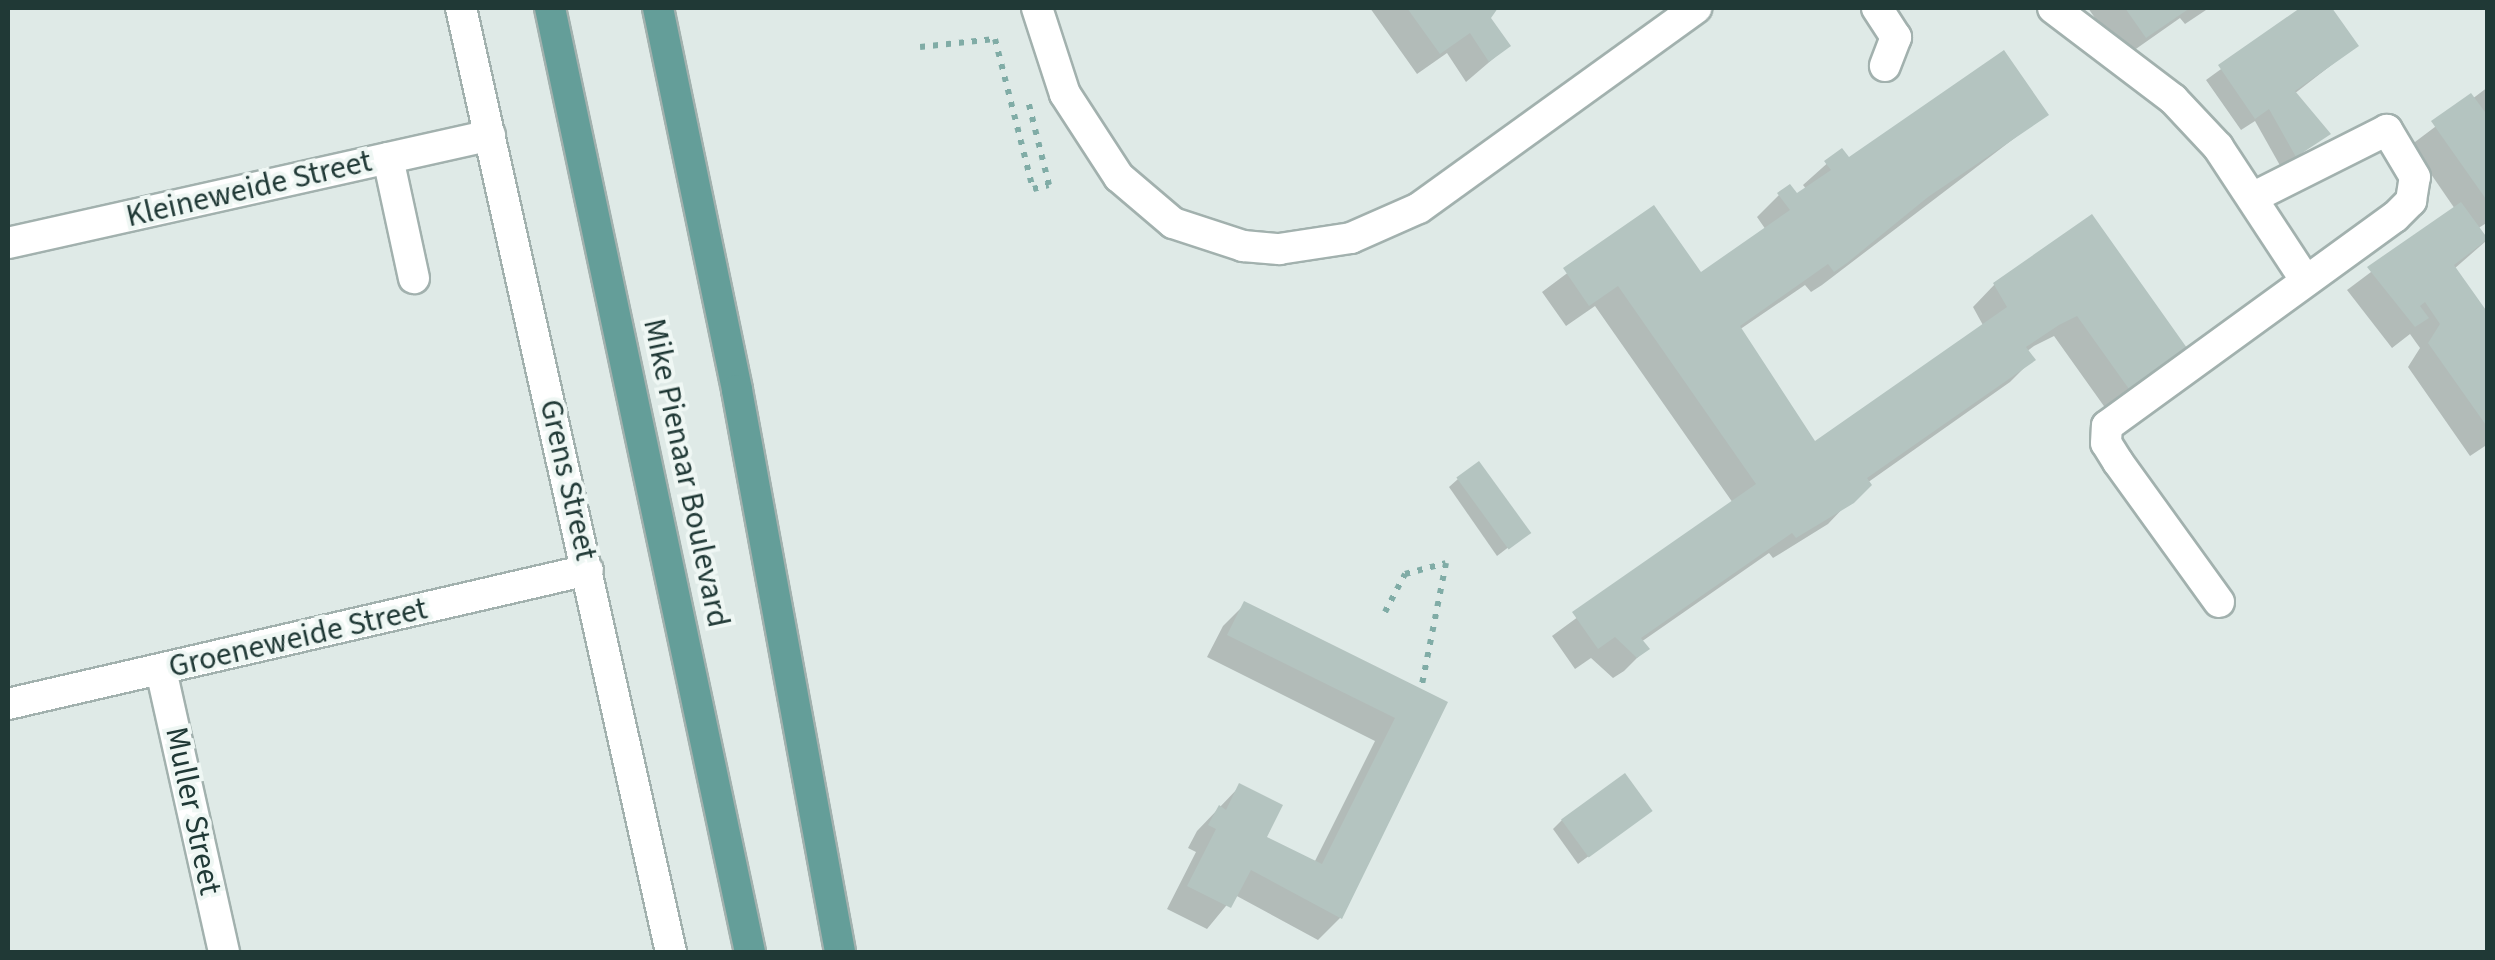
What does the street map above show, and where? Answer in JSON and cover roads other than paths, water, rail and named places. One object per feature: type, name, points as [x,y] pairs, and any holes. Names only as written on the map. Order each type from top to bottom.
[{"type":"main road","name":"Mike Pienaar Boulevard","points":[[550,8],[750,952]]},
{"type":"main road","name":"Mike Pienaar Boulevard","points":[[658,8],[737,390],[840,952]]},
{"type":"street","name":"Grens Street","points":[[462,8],[670,952]]},
{"type":"street","points":[[1038,8],[1065,94],[1119,177],[1174,224],[1243,246],[1279,249],[1351,238],[1419,208],[1696,8]]},
{"type":"street","points":[[2053,8],[2173,99],[2218,147],[2306,281]]},
{"type":"street","points":[[1885,66],[1896,44],[1887,10]]},
{"type":"street","points":[[2219,602],[2118,462],[2105,432],[2111,420],[2406,208],[2415,184],[2408,159],[2387,130],[2252,198]]},
{"type":"street","name":"Kleineweide Street","points":[[8,243],[490,135]]},
{"type":"street","points":[[388,158],[414,278]]},
{"type":"street","name":"Groeneweide Street","points":[[8,704],[588,570]]},
{"type":"street","name":"Muller Street","points":[[161,670],[224,952]]}]
